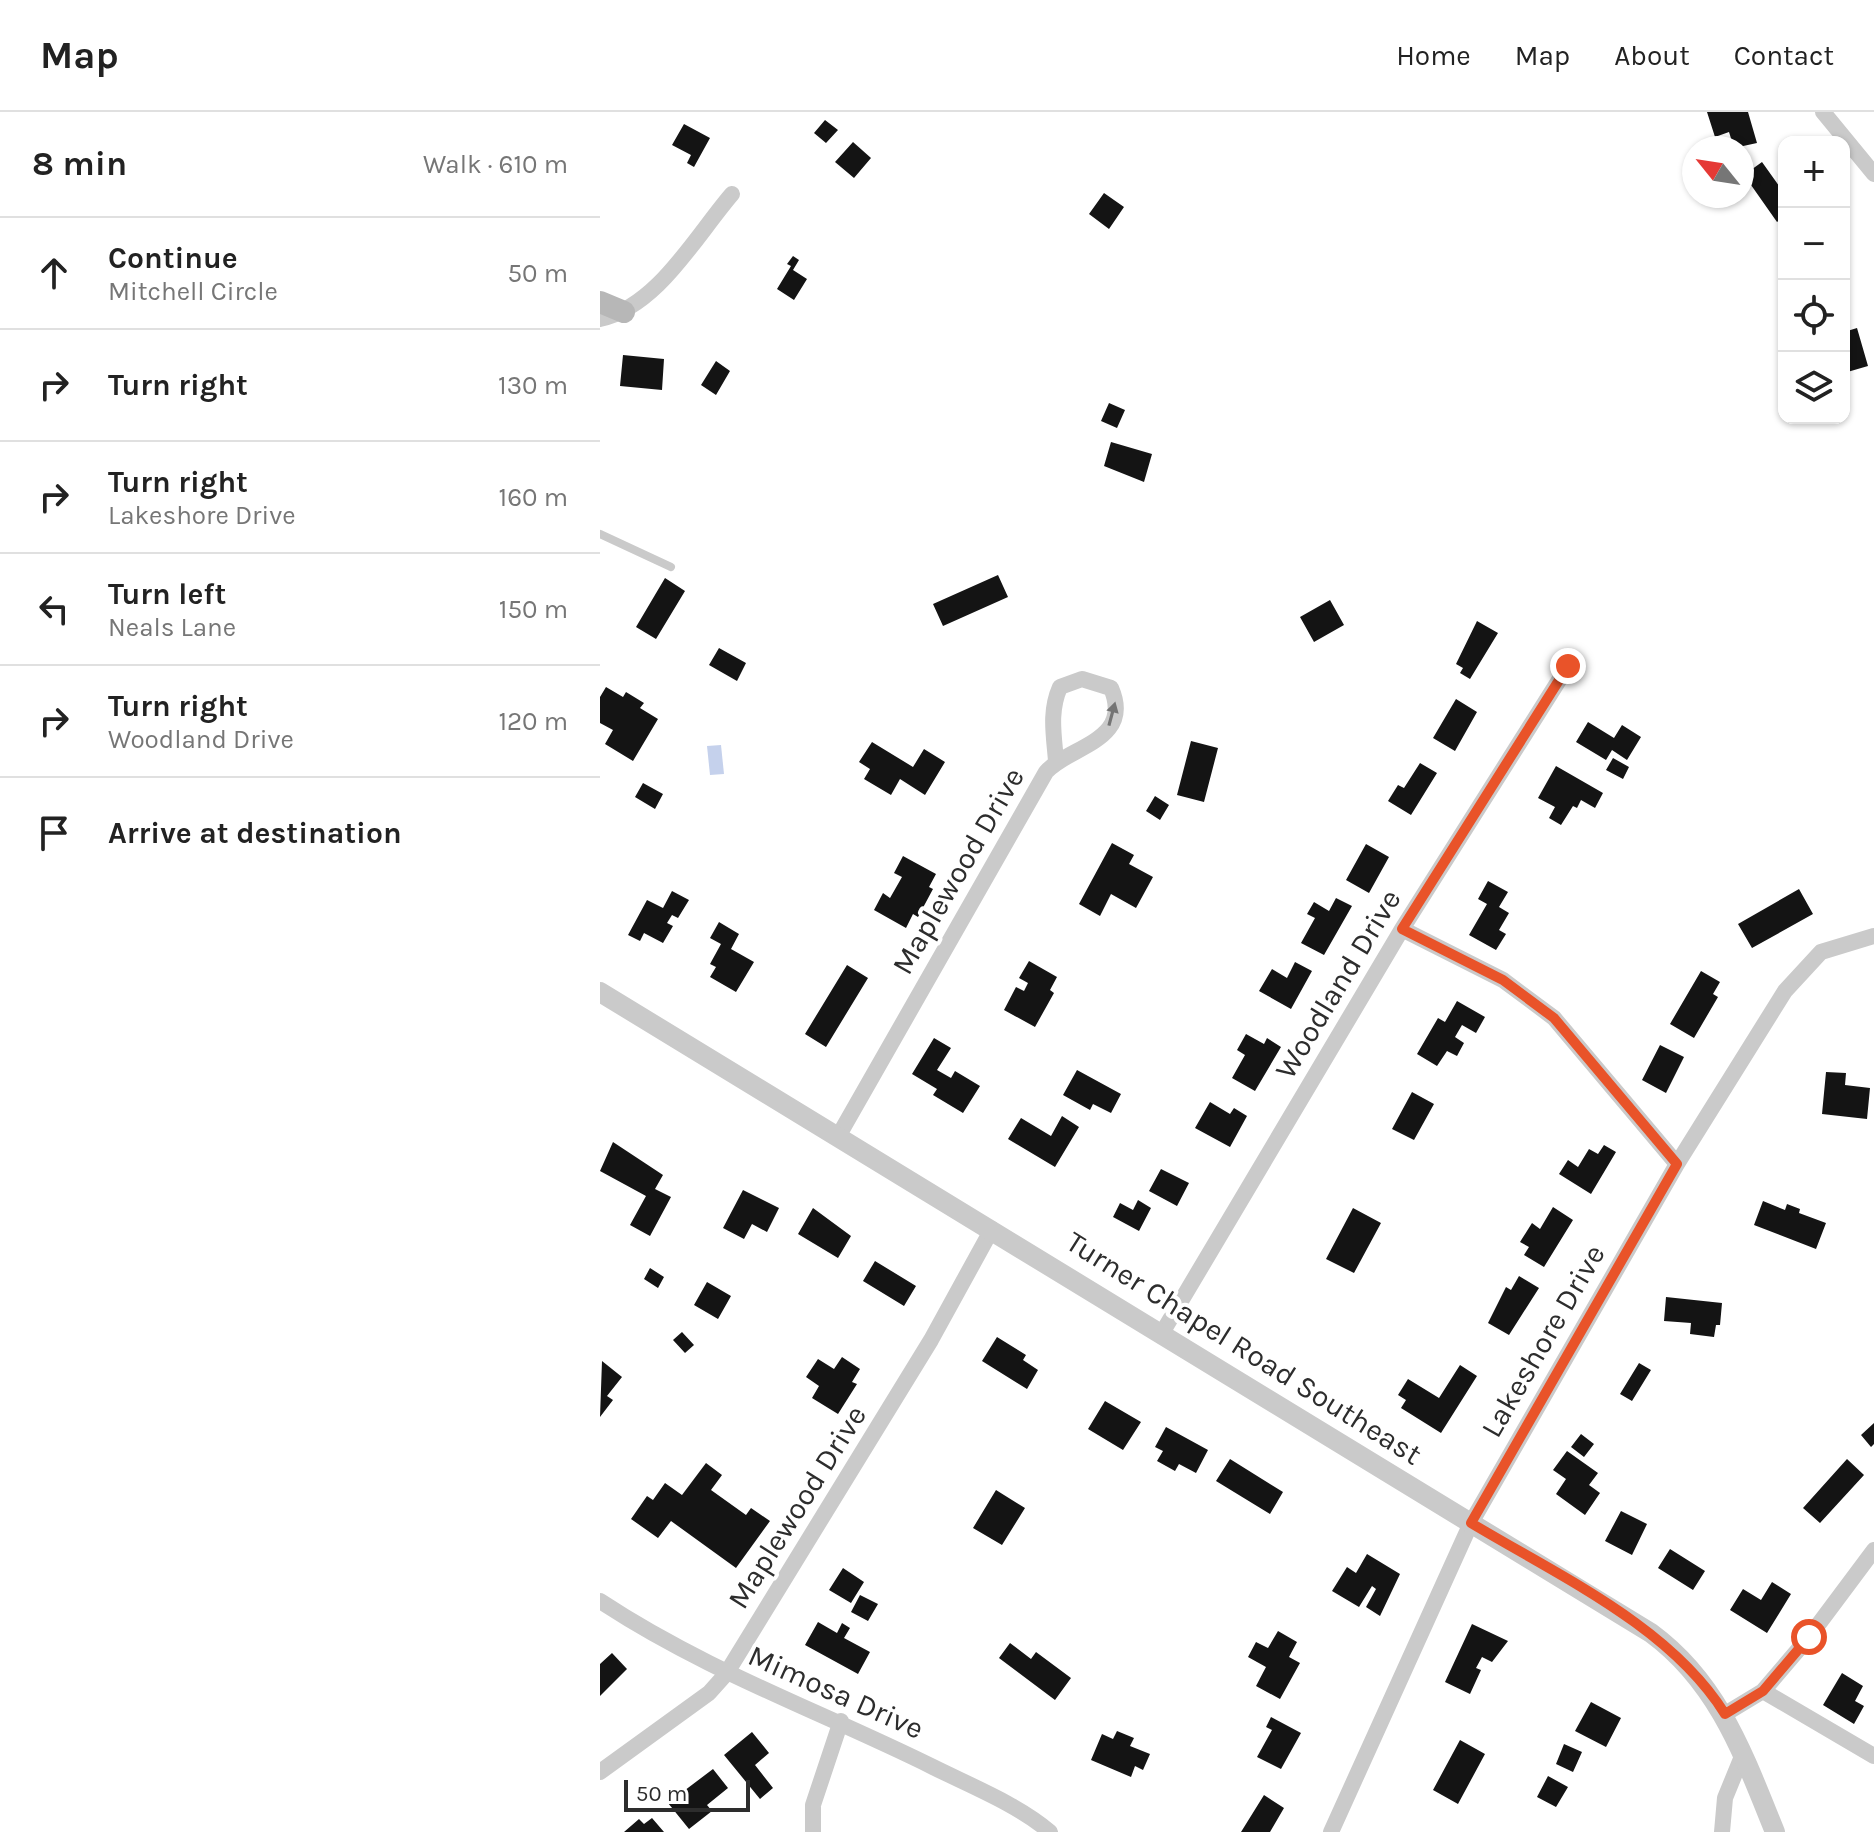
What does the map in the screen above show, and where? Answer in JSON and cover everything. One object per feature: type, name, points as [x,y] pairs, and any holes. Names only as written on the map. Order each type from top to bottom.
[{"type":"main road","points":[[600,302],[624,312]]},
{"type":"street","points":[[1823,112],[1874,174]]},
{"type":"street","points":[[600,319],[624,312],[660,284],[732,194]]},
{"type":"street","name":"Woodland Drive","points":[[1162,1333],[1402,929],[1568,666]]},
{"type":"street","name":"Maplewood Drive","points":[[839,1135],[1056,761],[1096,743],[1104,735],[1114,712],[1115,699],[1111,688],[1082,679],[1060,687],[1054,701],[1052,720],[1056,761]]},
{"type":"street","points":[[1402,929],[1503,980],[1554,1018],[1677,1164]]},
{"type":"street","name":"Lakeshore Drive","points":[[1331,1832],[1471,1523],[1677,1164],[1785,991],[1821,952],[1874,936]]},
{"type":"street","name":"Turner Chapel Road Southeast","points":[[600,992],[839,1135],[1669,1646],[1700,1678],[1725,1714],[1775,1832]]},
{"type":"street","name":"Maplewood Drive","points":[[600,1772],[709,1693],[726,1674],[931,1340],[992,1229]]},
{"type":"street","points":[[1725,1714],[1763,1691],[1809,1637],[1874,1550]]},
{"type":"street","name":"Mimosa Drive","points":[[600,1601],[726,1674],[841,1721],[1038,1821],[1050,1832]]},
{"type":"street","points":[[1763,1691],[1874,1756]]},
{"type":"street","points":[[813,1832],[813,1805],[841,1721]]},
{"type":"street","points":[[1722,1832],[1725,1798],[1743,1754]]},
{"type":"lane","points":[[600,534],[671,567]]},
{"type":"water","points":[[721,745],[724,774],[710,775],[707,746]]},
{"type":"building","points":[[1707,112],[1748,112],[1757,143],[1754,144],[1754,136],[1730,136],[1729,132],[1715,136]]},
{"type":"building","points":[[825,120],[838,130],[826,143],[814,133]]},
{"type":"building","points":[[684,124],[710,138],[694,167],[687,163],[691,155],[672,145]]},
{"type":"building","points":[[853,142],[871,158],[854,178],[835,162]]},
{"type":"building","points":[[1762,162],[1778,185],[1777,222],[1754,189],[1754,168]]},
{"type":"building","points":[[1104,193],[1124,207],[1109,229],[1089,214]]},
{"type":"building","points":[[793,256],[799,260],[793,270],[807,279],[794,300],[777,289],[791,266],[787,264]]},
{"type":"building","points":[[1857,328],[1868,366],[1850,371],[1850,352],[1850,330]]},
{"type":"building","points":[[623,355],[664,359],[662,390],[620,386]]},
{"type":"building","points":[[716,361],[730,371],[716,395],[701,385]]},
{"type":"building","points":[[1109,403],[1125,410],[1117,428],[1101,421]]},
{"type":"building","points":[[1111,442],[1152,454],[1144,482],[1104,466]]},
{"type":"building","points":[[998,575],[1008,597],[943,626],[933,604]]},
{"type":"building","points":[[665,578],[685,591],[656,639],[636,627]]},
{"type":"building","points":[[1330,600],[1344,625],[1314,642],[1300,617]]},
{"type":"building","points":[[1477,621],[1498,633],[1470,679],[1460,673],[1463,668],[1456,664]]},
{"type":"building","points":[[719,648],[746,663],[737,681],[709,665]]},
{"type":"building","points":[[606,687],[623,697],[626,692],[644,703],[640,708],[658,719],[633,761],[605,744],[613,730],[600,723],[600,697]]},
{"type":"building","points":[[1456,699],[1477,712],[1455,751],[1433,738]]},
{"type":"building","points":[[1588,722],[1614,738],[1622,725],[1641,737],[1627,760],[1612,750],[1606,760],[1576,742]]},
{"type":"building","points":[[1191,741],[1218,748],[1204,802],[1177,795]]},
{"type":"building","points":[[872,742],[913,767],[924,749],[945,762],[925,795],[900,779],[891,795],[864,779],[870,769],[859,762]]},
{"type":"building","points":[[1613,758],[1629,767],[1623,779],[1606,770]]},
{"type":"building","points":[[1420,763],[1437,773],[1411,815],[1388,801],[1398,785],[1404,788]]},
{"type":"building","points":[[1556,766],[1603,793],[1595,808],[1581,800],[1577,808],[1573,806],[1561,825],[1549,818],[1555,807],[1538,798]]},
{"type":"building","points":[[643,783],[663,794],[655,809],[635,797]]},
{"type":"building","points":[[1155,796],[1169,805],[1160,820],[1146,811]]},
{"type":"building","points":[[1112,843],[1134,855],[1129,864],[1153,877],[1136,908],[1111,894],[1100,916],[1079,904]]},
{"type":"building","points":[[1366,844],[1389,857],[1369,893],[1346,880]]},
{"type":"building","points":[[903,856],[936,874],[929,887],[933,889],[918,917],[913,914],[906,928],[874,910],[883,893],[890,898],[902,877],[894,873]]},
{"type":"building","points":[[1488,881],[1508,892],[1499,907],[1509,913],[1499,930],[1506,934],[1496,950],[1469,935],[1487,904],[1478,899]]},
{"type":"building","points":[[1799,889],[1813,914],[1752,948],[1738,924]]},
{"type":"building","points":[[672,891],[689,900],[678,918],[672,915],[667,923],[673,926],[663,943],[644,933],[640,941],[628,935],[647,900],[663,908]]},
{"type":"building","points":[[1336,898],[1352,906],[1324,955],[1301,943],[1315,918],[1307,914],[1314,902],[1329,911]]},
{"type":"building","points":[[719,922],[739,934],[731,949],[754,962],[736,992],[710,977],[716,967],[710,964],[721,944],[710,938]]},
{"type":"building","points":[[1029,961],[1057,977],[1050,990],[1054,993],[1035,1027],[1004,1010],[1016,987],[1024,991],[1028,983],[1019,978]]},
{"type":"building","points":[[1295,962],[1312,971],[1291,1009],[1259,991],[1272,969],[1287,978]]},
{"type":"building","points":[[847,965],[868,978],[826,1047],[805,1034]]},
{"type":"building","points":[[1701,971],[1720,982],[1713,994],[1718,997],[1694,1038],[1670,1024]]},
{"type":"building","points":[[1457,1001],[1485,1017],[1476,1033],[1462,1025],[1455,1037],[1464,1043],[1457,1056],[1447,1051],[1437,1066],[1417,1054],[1438,1018],[1445,1022]]},
{"type":"building","points":[[1246,1034],[1264,1044],[1267,1038],[1281,1047],[1255,1091],[1232,1078],[1245,1055],[1237,1050]]},
{"type":"building","points":[[934,1038],[951,1048],[937,1070],[951,1078],[955,1071],[980,1086],[963,1113],[933,1095],[937,1089],[912,1074]]},
{"type":"building","points":[[1660,1045],[1684,1057],[1666,1093],[1642,1080]]},
{"type":"building","points":[[1077,1070],[1121,1094],[1111,1113],[1093,1104],[1090,1110],[1063,1095]]},
{"type":"building","points":[[1826,1072],[1846,1073],[1845,1085],[1870,1088],[1867,1119],[1822,1114]]},
{"type":"building","points":[[1412,1092],[1434,1104],[1414,1140],[1392,1129]]},
{"type":"building","points":[[1210,1102],[1230,1114],[1234,1108],[1247,1116],[1230,1147],[1195,1128]]},
{"type":"building","points":[[1062,1116],[1079,1127],[1055,1167],[1008,1139],[1021,1118],[1051,1136]]},
{"type":"building","points":[[613,1142],[663,1175],[655,1189],[671,1197],[650,1236],[630,1225],[646,1196],[600,1171]]},
{"type":"building","points":[[1604,1145],[1616,1152],[1591,1194],[1559,1174],[1568,1160],[1578,1167],[1589,1149],[1598,1154]]},
{"type":"building","points":[[1161,1169],[1189,1183],[1177,1206],[1149,1191]]},
{"type":"building","points":[[743,1190],[779,1208],[767,1232],[752,1224],[744,1239],[723,1228]]},
{"type":"building","points":[[1138,1200],[1151,1208],[1139,1231],[1113,1217],[1120,1203],[1133,1210]]},
{"type":"building","points":[[1763,1201],[1785,1210],[1787,1204],[1800,1209],[1799,1213],[1826,1223],[1816,1249],[1754,1225]]},
{"type":"building","points":[[1553,1207],[1573,1220],[1544,1267],[1524,1255],[1529,1247],[1520,1242],[1532,1223],[1540,1229]]},
{"type":"building","points":[[813,1208],[851,1236],[838,1258],[798,1234]]},
{"type":"building","points":[[1353,1208],[1381,1223],[1354,1273],[1326,1259]]},
{"type":"building","points":[[875,1261],[916,1286],[904,1306],[863,1281]]},
{"type":"building","points":[[650,1268],[664,1277],[658,1288],[644,1279]]},
{"type":"building","points":[[1519,1276],[1539,1288],[1509,1335],[1488,1323],[1506,1287],[1511,1290]]},
{"type":"building","points":[[707,1282],[731,1296],[718,1319],[694,1305]]},
{"type":"building","points":[[1666,1297],[1722,1303],[1720,1325],[1716,1325],[1714,1337],[1690,1334],[1691,1323],[1664,1321]]},
{"type":"building","points":[[682,1332],[694,1345],[685,1353],[673,1340]]},
{"type":"building","points":[[997,1337],[1026,1355],[1023,1360],[1038,1370],[1027,1389],[982,1361]]},
{"type":"building","points":[[842,1357],[860,1369],[852,1382],[857,1384],[838,1414],[812,1398],[819,1386],[806,1377],[818,1359],[834,1369]]},
{"type":"building","points":[[602,1361],[622,1377],[607,1396],[613,1400],[600,1417]]},
{"type":"building","points":[[1639,1363],[1651,1370],[1632,1401],[1620,1394]]},
{"type":"building","points":[[1460,1365],[1477,1376],[1441,1433],[1401,1408],[1406,1400],[1398,1395],[1408,1379],[1439,1398]]},
{"type":"building","points":[[1105,1401],[1141,1422],[1123,1450],[1088,1429]]},
{"type":"building","points":[[1874,1423],[1874,1444],[1871,1447],[1861,1435]]},
{"type":"building","points":[[1166,1427],[1208,1450],[1196,1473],[1179,1464],[1175,1471],[1157,1461],[1163,1451],[1155,1447]]},
{"type":"building","points":[[1581,1434],[1594,1444],[1584,1457],[1571,1447]]},
{"type":"building","points":[[1567,1451],[1598,1473],[1589,1485],[1600,1493],[1585,1515],[1556,1494],[1566,1479],[1553,1470]]},
{"type":"building","points":[[1230,1459],[1283,1492],[1270,1514],[1216,1481]]},
{"type":"building","points":[[1847,1459],[1864,1475],[1820,1523],[1803,1508]]},
{"type":"building","points":[[706,1463],[722,1475],[711,1490],[746,1515],[751,1508],[770,1521],[736,1568],[671,1521],[658,1538],[631,1519],[647,1496],[653,1500],[665,1483],[682,1495]]},
{"type":"building","points":[[996,1490],[1025,1508],[1002,1545],[973,1528]]},
{"type":"building","points":[[1621,1511],[1647,1524],[1632,1555],[1605,1541]]},
{"type":"building","points":[[1670,1549],[1705,1571],[1693,1590],[1658,1568]]},
{"type":"building","points":[[1367,1554],[1400,1574],[1380,1616],[1366,1607],[1376,1589],[1372,1586],[1359,1607],[1332,1591],[1347,1567],[1356,1573]]},
{"type":"building","points":[[843,1568],[864,1582],[851,1603],[829,1590]]},
{"type":"building","points":[[1772,1582],[1791,1594],[1767,1633],[1730,1610],[1743,1589],[1761,1600]]},
{"type":"building","points":[[860,1595],[878,1604],[868,1621],[851,1612]]},
{"type":"building","points":[[818,1622],[837,1633],[842,1623],[850,1628],[844,1638],[870,1652],[858,1674],[805,1645]]},
{"type":"building","points":[[1472,1624],[1508,1641],[1492,1662],[1482,1657],[1476,1668],[1481,1670],[1470,1694],[1445,1682]]},
{"type":"building","points":[[1278,1631],[1297,1642],[1289,1657],[1300,1663],[1280,1699],[1256,1686],[1266,1667],[1248,1657],[1256,1642],[1268,1648]]},
{"type":"building","points":[[1010,1643],[1031,1659],[1036,1652],[1071,1678],[1055,1700],[999,1658]]},
{"type":"building","points":[[612,1653],[627,1669],[600,1696],[600,1664]]},
{"type":"building","points":[[1842,1673],[1863,1686],[1855,1701],[1864,1706],[1854,1724],[1823,1705]]},
{"type":"building","points":[[1591,1702],[1621,1718],[1606,1747],[1575,1731]]},
{"type":"building","points":[[1271,1717],[1301,1733],[1281,1769],[1257,1757],[1272,1730],[1266,1727]]},
{"type":"building","points":[[1117,1731],[1134,1738],[1130,1746],[1150,1754],[1143,1770],[1135,1766],[1131,1777],[1091,1760],[1102,1734],[1113,1739]]},
{"type":"building","points":[[752,1732],[769,1753],[755,1765],[773,1788],[760,1799],[724,1755]]},
{"type":"building","points":[[1460,1740],[1485,1754],[1458,1804],[1433,1790]]},
{"type":"building","points":[[1564,1744],[1582,1752],[1573,1772],[1556,1764]]},
{"type":"building","points":[[713,1769],[728,1788],[707,1805],[712,1811],[689,1829],[668,1803]]},
{"type":"building","points":[[1548,1776],[1568,1787],[1556,1807],[1537,1797]]},
{"type":"building","points":[[1264,1795],[1284,1808],[1270,1832],[1241,1832]]},
{"type":"building","points":[[652,1818],[664,1832],[624,1832],[639,1819],[644,1824]]},
{"type":"route","points":[[1568,666],[1402,929],[1503,980],[1554,1018],[1677,1164],[1471,1523],[1669,1646],[1700,1678],[1725,1714],[1763,1691],[1809,1637]]}]
